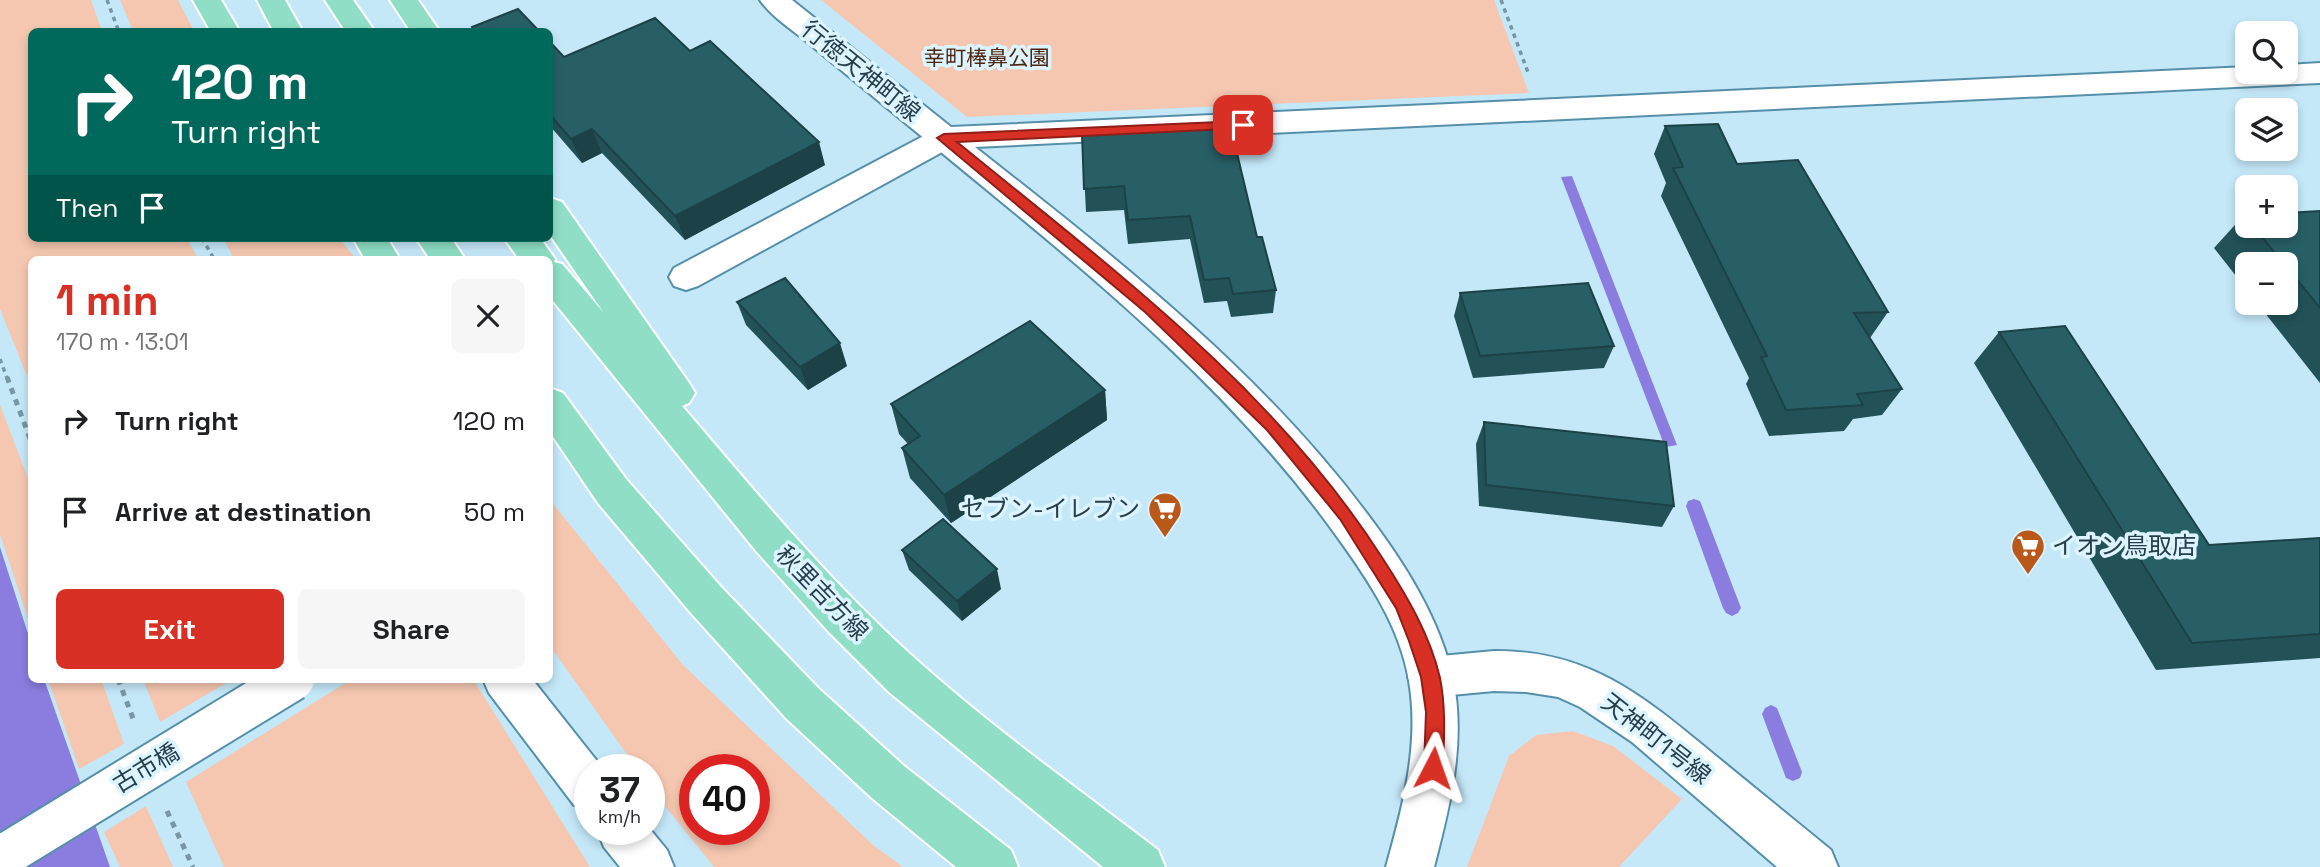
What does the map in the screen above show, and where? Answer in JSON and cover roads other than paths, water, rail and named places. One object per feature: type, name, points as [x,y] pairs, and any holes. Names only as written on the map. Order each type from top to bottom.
[{"type":"main road","points":[[207,0],[224,28]]},
{"type":"main road","points":[[271,0],[287,28]]},
{"type":"main road","points":[[339,0],[358,28]]},
{"type":"main road","points":[[404,0],[423,28]]},
{"type":"main road","points":[[553,214],[635,330],[771,540]]},
{"type":"main road","points":[[524,242],[536,256]]},
{"type":"main road","name":"秋里吉方線","points":[[553,277],[771,540],[844,618],[905,678],[1026,778],[1141,867]]},
{"type":"main road","points":[[553,407],[612,491],[706,600],[802,703],[888,782],[994,867]]},
{"type":"main road","points":[[553,437],[612,491]]},
{"type":"street","name":"行徳天神町線","points":[[774,0],[1150,308],[1273,426],[1346,514],[1403,604],[1430,677],[1436,712],[1436,748],[1431,788],[1410,867]]},
{"type":"street","points":[[685,277],[944,138],[2320,73]]},
{"type":"street","name":"天神町1号線","points":[[1430,677],[1475,672],[1529,672],[1582,685],[1614,703],[1649,730],[1814,867]]},
{"type":"street","name":"古市橋","points":[[0,858],[286,683]]},
{"type":"street","points":[[508,683],[574,768]]},
{"type":"street","points":[[633,845],[650,867]]},
{"type":"waterway","points":[[1694,506],[1732,608]]},
{"type":"waterway","points":[[1771,714],[1793,772]]},
{"type":"place","name":"セブン-イレブン","points":[[1165,539]]},
{"type":"place","name":"イオン鳥取店","points":[[2028,576]]},
{"type":"park label","name":"幸町棒鼻公園","points":[[987,58]]}]
